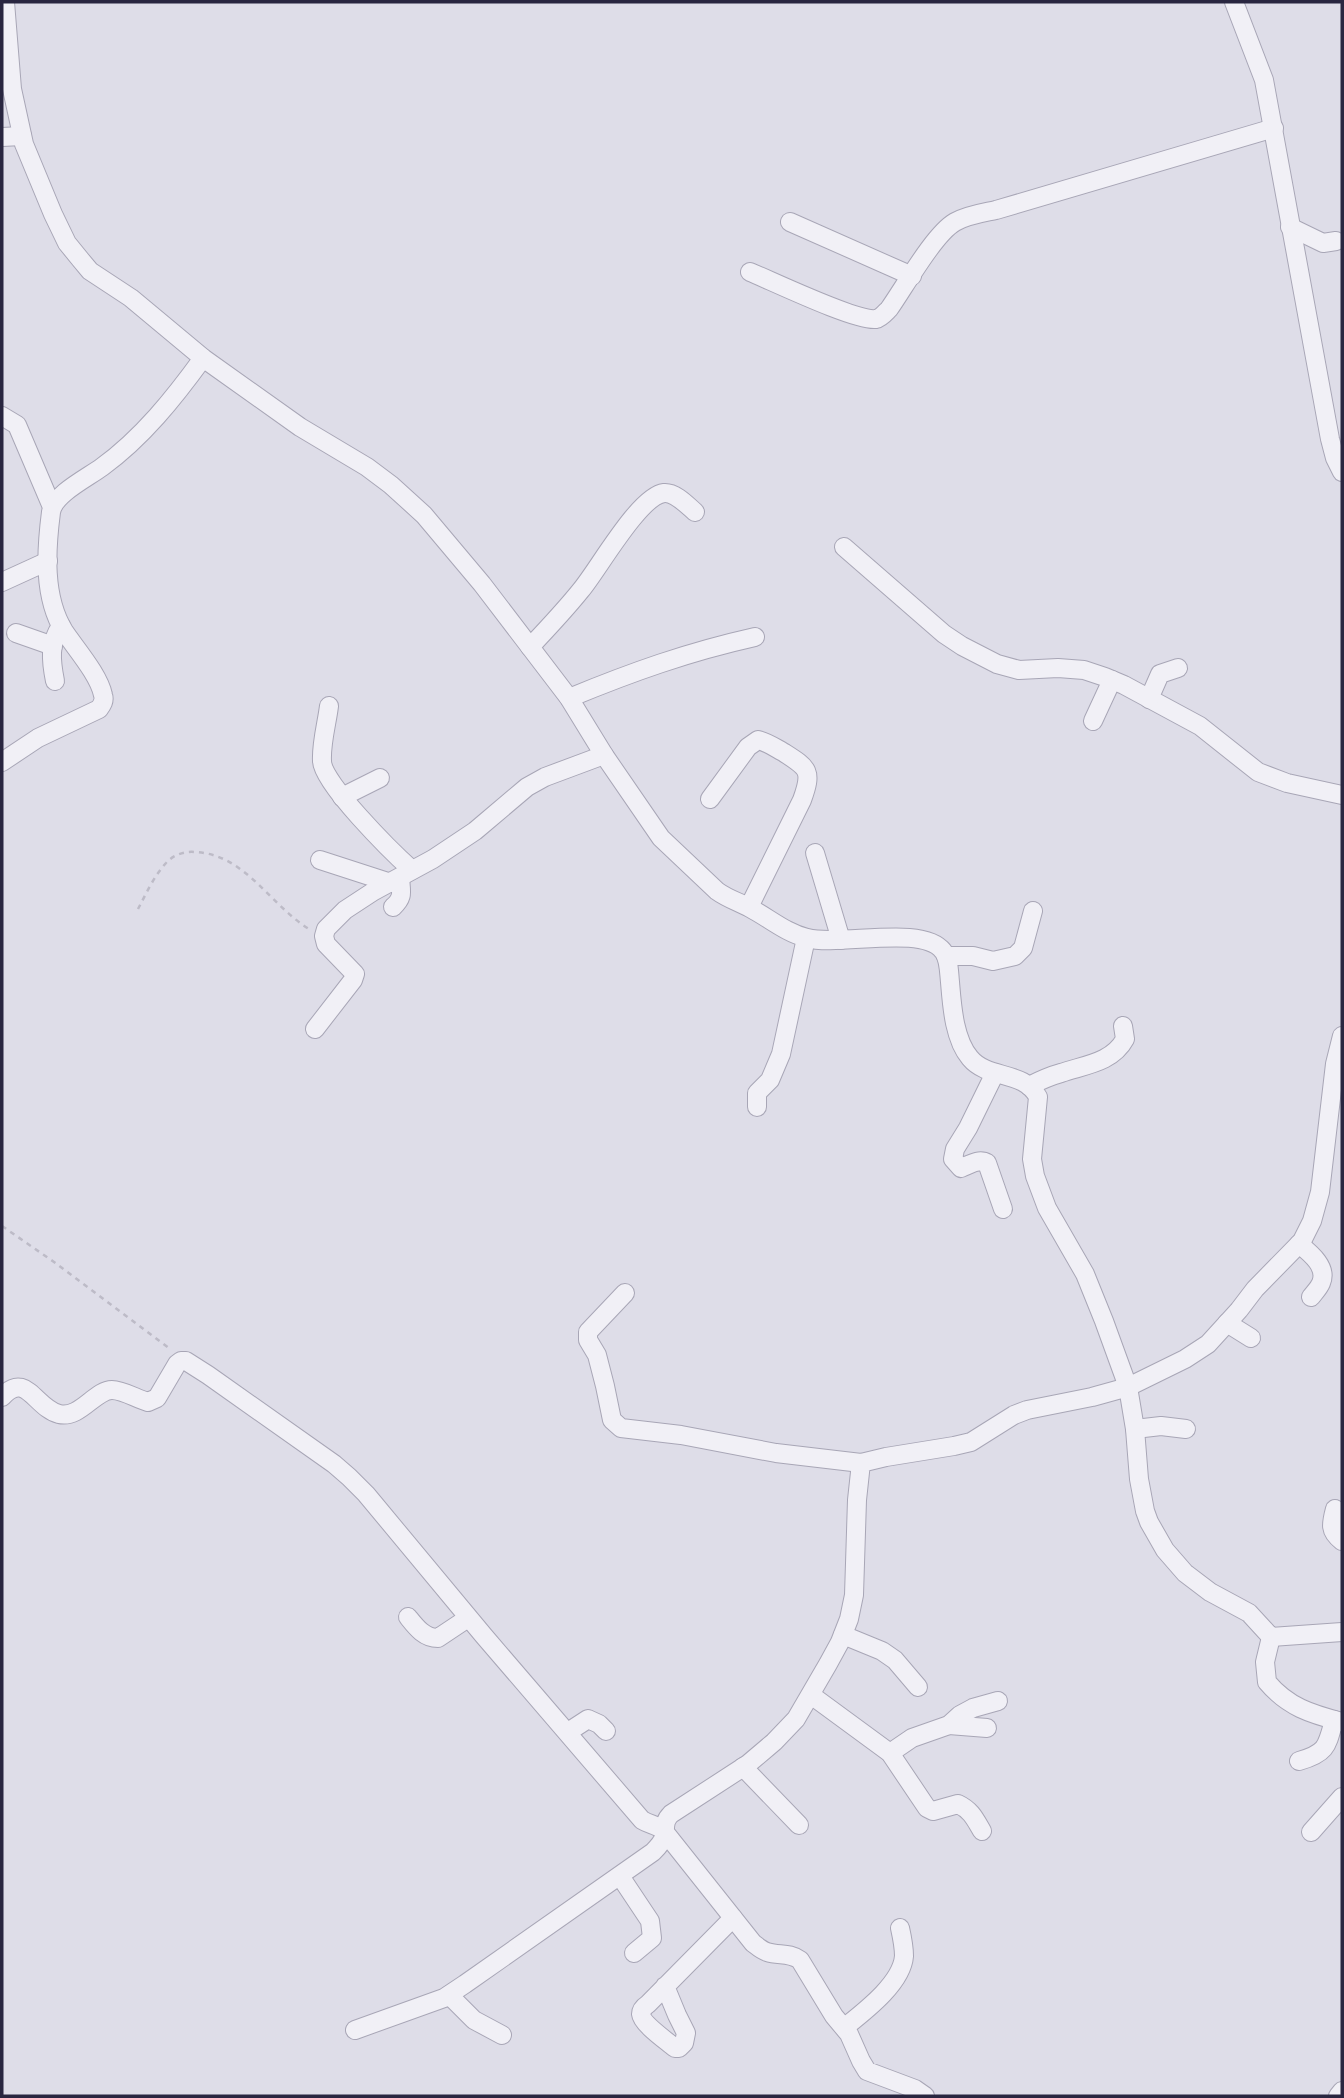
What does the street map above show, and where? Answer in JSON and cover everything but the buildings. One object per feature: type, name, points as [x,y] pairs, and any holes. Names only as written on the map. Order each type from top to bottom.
[{"type":"street","points":[[5,2],[12,89],[22,136],[67,243],[90,271],[131,298],[203,358],[300,427],[367,467],[424,515],[482,584],[569,698],[661,838],[717,891],[806,938],[917,938],[937,946],[946,956],[962,1045],[984,1069],[1014,1077],[1036,1093],[1038,1101],[1032,1159],[1040,1192],[1065,1242],[1085,1274],[1128,1387],[1145,1511],[1159,1541],[1185,1573],[1210,1592],[1250,1613],[1271,1637]]},
{"type":"street","points":[[1234,2],[1264,80],[1330,439],[1342,472]]},
{"type":"street","points":[[750,272],[817,300],[876,319],[889,309],[938,237],[953,223],[1274,128]]},
{"type":"street","points":[[2,137],[22,136]]},
{"type":"street","points":[[790,222],[912,276]]},
{"type":"street","points":[[1290,227],[1323,243],[1336,241]]},
{"type":"street","points":[[52,508],[61,495],[113,459],[137,437],[186,382],[203,358]]},
{"type":"street","points":[[2,416],[17,425],[52,508],[48,561],[49,593],[55,614],[90,668],[103,694],[104,702],[99,709],[38,738],[2,762]]},
{"type":"street","points":[[530,647],[581,591],[617,538],[650,500],[660,493],[670,493],[695,512]]},
{"type":"street","points":[[844,547],[944,634],[997,664],[1018,670],[1084,670],[1112,680],[1200,726],[1258,772],[1287,783],[1342,795]]},
{"type":"street","points":[[2,582],[48,561]]},
{"type":"street","points":[[55,681],[52,646],[61,626]]},
{"type":"street","points":[[16,633],[52,646]]},
{"type":"street","points":[[569,698],[636,670],[755,638]]},
{"type":"street","points":[[1149,699],[1160,674],[1178,668]]},
{"type":"street","points":[[1093,721],[1112,680]]},
{"type":"street","points":[[329,706],[321,763],[327,776],[401,877],[400,901],[393,907]]},
{"type":"street","points":[[710,799],[748,747],[758,740],[765,741],[799,762],[805,769],[808,784],[802,800],[749,907]]},
{"type":"street","points":[[315,1029],[354,980],[355,974],[326,944],[326,929],[345,911],[374,891],[433,859],[475,831],[527,787],[545,777],[604,755]]},
{"type":"street","points":[[342,797],[380,778]]},
{"type":"street","points":[[815,853],[841,940]]},
{"type":"street","points":[[320,860],[401,877]]},
{"type":"street","points":[[946,956],[974,956],[993,961],[1015,956],[1023,948],[1033,911]]},
{"type":"street","points":[[757,1107],[757,1093],[770,1080],[780,1054],[806,938]]},
{"type":"street","points":[[1029,1086],[1111,1056],[1125,1039],[1123,1026]]},
{"type":"street","points":[[625,1293],[588,1332],[588,1340],[597,1355],[612,1420],[617,1426],[628,1430],[681,1435],[776,1453],[861,1463],[963,1444],[983,1436],[1014,1415],[1027,1410],[1092,1398],[1128,1387],[1185,1359],[1208,1344],[1255,1289],[1299,1244],[1312,1222],[1320,1192],[1335,1064],[1342,1036]]},
{"type":"street","points":[[995,1073],[955,1149],[953,1159],[961,1168],[978,1161],[987,1163],[1003,1209]]},
{"type":"street","points":[[1299,1244],[1318,1261],[1322,1270],[1322,1281],[1311,1297]]},
{"type":"street","points":[[1227,1324],[1251,1338]]},
{"type":"street","points":[[2,1397],[10,1388],[17,1386],[61,1415],[71,1413],[111,1390],[148,1402],[157,1398],[177,1364],[186,1361],[295,1436],[349,1477],[366,1494],[468,1618],[642,1820],[664,1831],[752,1942],[764,1951],[785,1953],[800,1960],[834,2016],[845,2026],[867,2071],[915,2089],[925,2096]]},
{"type":"street","points":[[1135,1429],[1161,1426],[1186,1429]]},
{"type":"street","points":[[355,2030],[449,1995],[620,1876],[659,1846],[666,1818],[743,1767],[787,1729],[811,1695],[849,1619],[854,1595],[861,1463]]},
{"type":"street","points":[[1335,1509],[1330,1527],[1342,1541]]},
{"type":"street","points":[[408,1617],[421,1631],[433,1638],[438,1638],[468,1618]]},
{"type":"street","points":[[1271,1637],[1342,1632]]},
{"type":"street","points":[[843,1635],[870,1645],[895,1660],[918,1686]]},
{"type":"street","points":[[1271,1637],[1265,1662],[1266,1682],[1302,1710],[1338,1721],[1324,1750],[1315,1756],[1299,1760]]},
{"type":"street","points":[[811,1695],[890,1754],[927,1808],[933,1811],[958,1804],[973,1815],[982,1831]]},
{"type":"street","points":[[949,1726],[973,1708],[998,1701]]},
{"type":"street","points":[[568,1732],[588,1719],[606,1731]]},
{"type":"street","points":[[890,1754],[912,1738],[949,1726],[987,1728]]},
{"type":"street","points":[[743,1767],[799,1825]]},
{"type":"street","points":[[1311,1832],[1342,1797]]},
{"type":"street","points":[[620,1876],[650,1921],[652,1930],[652,1938],[634,1953]]},
{"type":"street","points":[[665,1986],[733,1917]]},
{"type":"street","points":[[845,2026],[871,2006],[886,1990],[901,1967],[904,1957],[901,1928]]},
{"type":"street","points":[[449,1995],[474,2020],[502,2035]]},
{"type":"street","points":[[1338,2096],[1342,2091]]},
{"type":"path","points":[[138,909],[167,862],[175,855],[187,851],[205,852],[218,856],[241,870],[306,928],[326,929]]},
{"type":"path","points":[[2,1226],[186,1361]]}]
